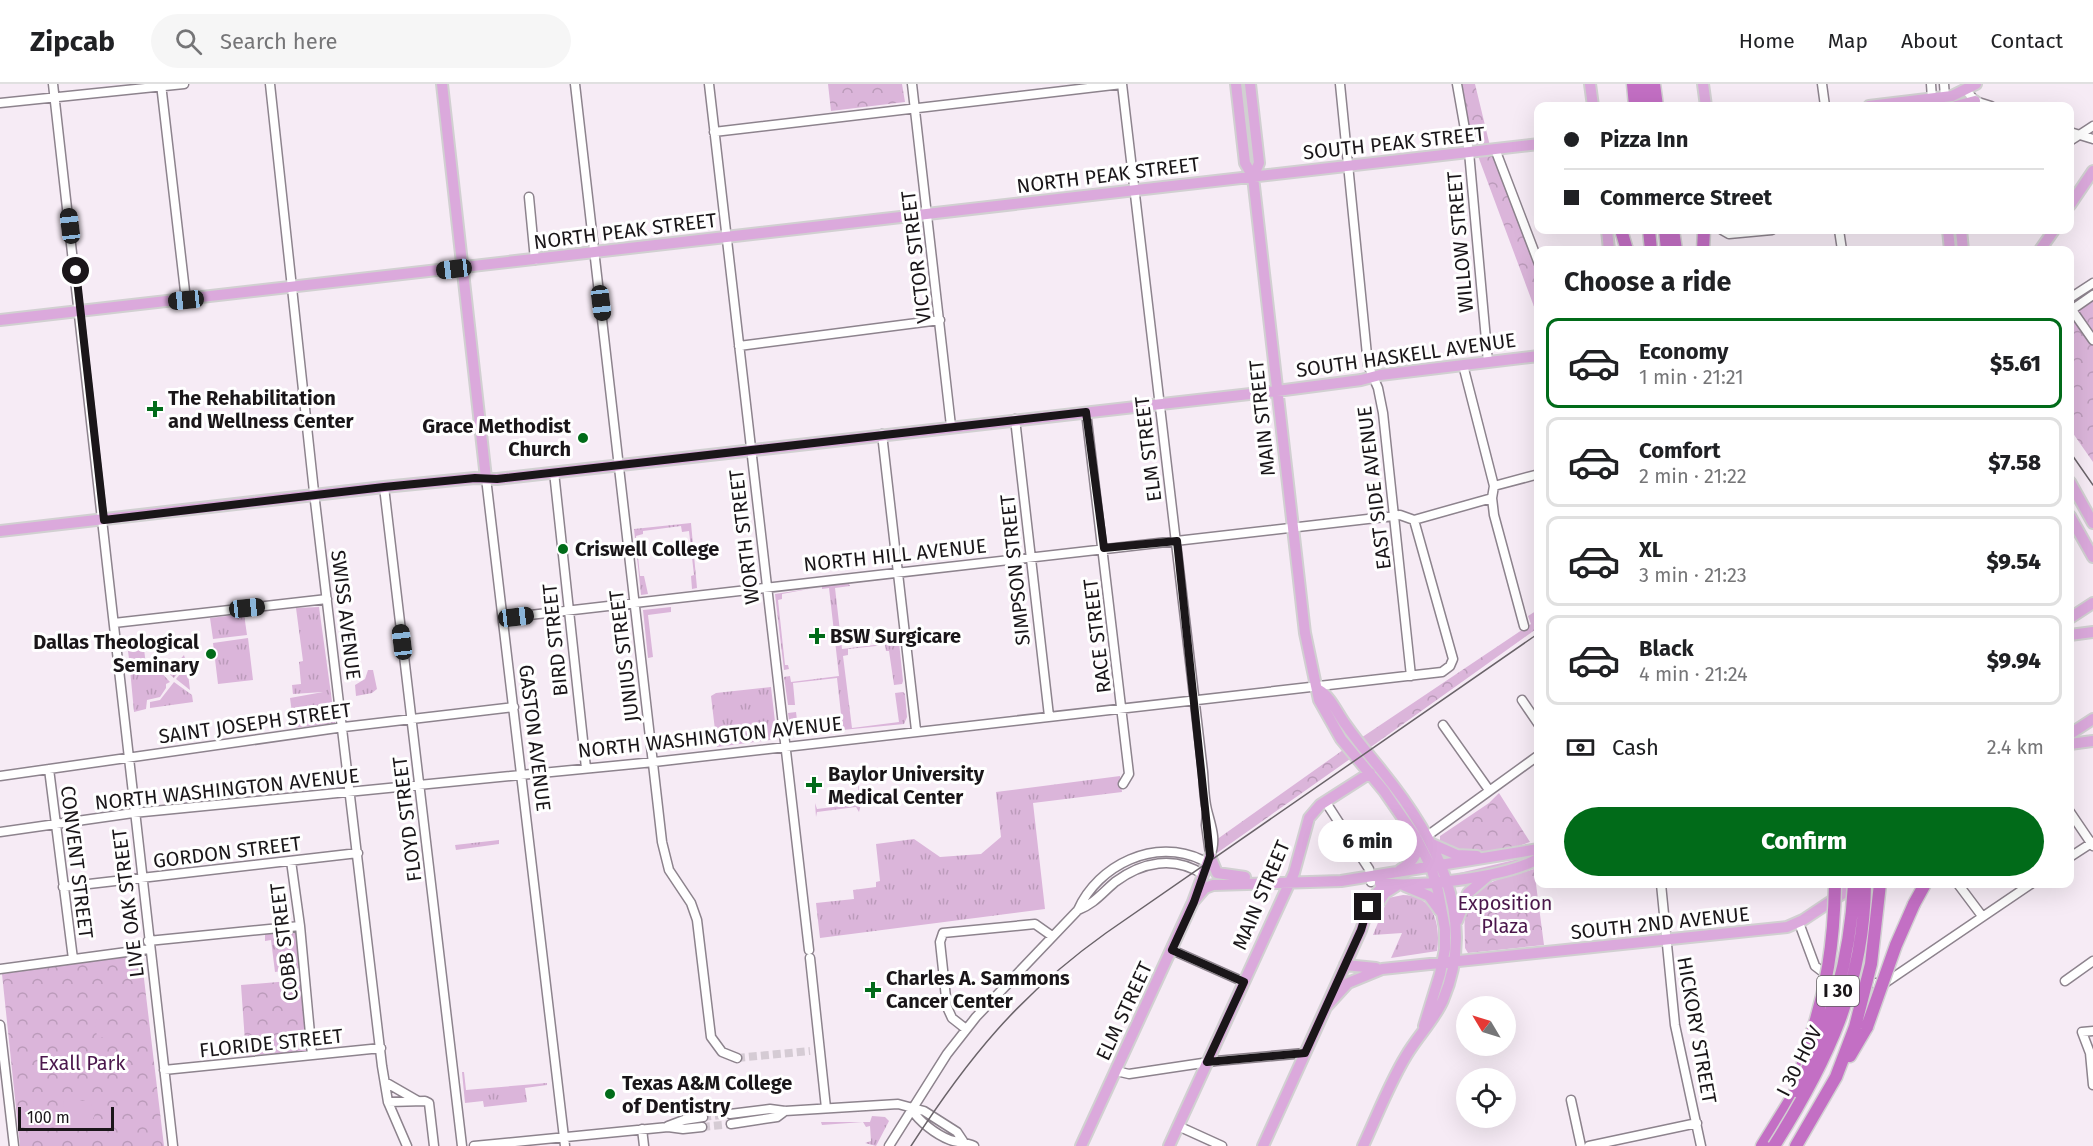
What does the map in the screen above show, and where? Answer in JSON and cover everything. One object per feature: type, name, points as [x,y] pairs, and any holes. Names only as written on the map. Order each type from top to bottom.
[{"type":"highway","points":[[1633,84],[1635,102]]},
{"type":"highway","points":[[1645,84],[1647,102]]},
{"type":"highway","points":[[1654,84],[1656,102]]},
{"type":"highway","points":[[1796,1091],[1830,966],[1835,888]]},
{"type":"highway","name":"I 30","points":[[1762,1146],[1812,1061],[1836,1001],[1846,959],[1855,888]]},
{"type":"highway","name":"I 30 HOV","points":[[1774,1146],[1822,1064],[1841,1019],[1861,942],[1865,888]]},
{"type":"highway","name":"I 30 HOV","points":[[1780,1146],[1823,1073],[1847,1017],[1864,948],[1871,888]]},
{"type":"highway","name":"I 30","points":[[1796,1146],[1836,1077],[1858,1017],[1872,964],[1880,888]]},
{"type":"highway","points":[[1836,1077],[1867,1027],[1896,945],[1923,888]]},
{"type":"main road","name":"GASTON AVENUE","points":[[442,84],[486,478]]},
{"type":"main road","name":"MAIN STREET","points":[[1236,84],[1245,163],[1253,177],[1305,633],[1319,700],[1326,715],[1352,753],[1374,769]]},
{"type":"main road","name":"MAIN STREET","points":[[1250,84],[1259,163],[1253,177]]},
{"type":"main road","points":[[1590,84],[1592,102]]},
{"type":"main road","points":[[1703,84],[1705,102]]},
{"type":"main road","points":[[1945,102],[1976,84]]},
{"type":"main road","name":"SOUTH PEAK STREET","points":[[1253,177],[1534,145]]},
{"type":"main road","points":[[2074,200],[2093,171]]},
{"type":"main road","name":"NORTH PEAK STREET","points":[[0,320],[1253,177]]},
{"type":"main road","name":"SOUTH HASKELL AVENUE","points":[[0,531],[384,487],[554,472],[1361,381],[1372,376],[1534,357]]},
{"type":"main road","points":[[2074,492],[2093,523]]},
{"type":"main road","points":[[2074,523],[2093,557]]},
{"type":"main road","points":[[2074,615],[2093,603]]},
{"type":"main road","points":[[2074,634],[2093,632]]},
{"type":"main road","name":"MAIN STREET","points":[[1317,687],[1326,694],[1374,769]]},
{"type":"main road","points":[[2074,731],[2093,719]]},
{"type":"main road","points":[[2074,743],[2093,741]]},
{"type":"main road","points":[[1352,753],[1358,769],[1356,780]]},
{"type":"main road","name":"MAIN STREET","points":[[1168,1146],[1289,883],[1300,855],[1309,818],[1325,801],[1374,769]]},
{"type":"main road","points":[[1374,769],[1415,836],[1437,866]]},
{"type":"main road","points":[[1374,769],[1430,840],[1457,855],[1495,857]]},
{"type":"main road","points":[[1396,873],[1413,860],[1417,849],[1415,836]]},
{"type":"main road","points":[[1430,840],[1456,924]]},
{"type":"main road","points":[[1194,902],[1208,885],[1371,879],[1534,850]]},
{"type":"main road","points":[[1206,858],[1219,874],[1266,882]]},
{"type":"main road","name":"ELM STREET","points":[[1081,1146],[1194,902],[1204,875],[1206,858]]},
{"type":"main road","points":[[1363,1146],[1404,1059],[1424,1026],[1433,1018],[1443,1001],[1456,924],[1468,893],[1482,879],[1534,860]]},
{"type":"main road","points":[[1371,879],[1386,884],[1399,884],[1442,881],[1497,872]]},
{"type":"main road","points":[[1442,881],[1442,915],[1448,962]]},
{"type":"main road","points":[[1263,1146],[1361,930],[1374,895],[1386,884]]},
{"type":"main road","points":[[1399,884],[1429,897],[1442,915]]},
{"type":"main road","points":[[1361,930],[1385,893],[1399,884]]},
{"type":"main road","name":"SOUTH 2ND AVENUE","points":[[1345,965],[1382,969],[1788,927],[1799,923],[1849,888]]},
{"type":"main road","name":"SOUTH 2ND AVENUE","points":[[1327,1006],[1348,983],[1382,969]]},
{"type":"street","name":"LIVE OAK STREET","points":[[53,84],[81,311],[127,758],[173,1146]]},
{"type":"street","points":[[0,104],[184,84]]},
{"type":"street","name":"SWISS AVENUE","points":[[270,84],[315,495],[385,1082],[388,1102],[407,1146]]},
{"type":"street","name":"JUNIUS STREET","points":[[575,84],[620,464],[633,603],[665,858],[673,878],[693,908],[701,951],[711,1037],[722,1052],[737,1058]]},
{"type":"street","name":"WORTH STREET","points":[[709,84],[826,1108]]},
{"type":"street","name":"VICTOR STREET","points":[[912,84],[951,426]]},
{"type":"street","points":[[714,132],[1122,84]]},
{"type":"street","name":"ELM STREET","points":[[1122,84],[1207,810],[1206,858]]},
{"type":"street","name":"EAST SIDE AVENUE","points":[[1340,84],[1368,365],[1378,388],[1383,413],[1411,676]]},
{"type":"street","name":"WILLOW STREET","points":[[1457,84],[1469,152],[1488,362]]},
{"type":"street","points":[[1822,84],[1824,102]]},
{"type":"street","points":[[1931,84],[1933,102]]},
{"type":"street","points":[[1944,84],[1945,102]]},
{"type":"street","points":[[162,85],[186,300]]},
{"type":"street","points":[[1965,90],[1977,102]]},
{"type":"street","points":[[2074,139],[2093,126]]},
{"type":"street","points":[[2074,133],[2093,139]]},
{"type":"street","points":[[1496,149],[1534,251]]},
{"type":"street","points":[[529,197],[535,260]]},
{"type":"street","points":[[2074,295],[2093,283]]},
{"type":"street","points":[[2074,307],[2093,295]]},
{"type":"street","points":[[2074,313],[2093,340]]},
{"type":"street","points":[[739,346],[940,320]]},
{"type":"street","points":[[1463,365],[1494,486],[1491,498],[1524,626]]},
{"type":"street","name":"RACE STREET","points":[[1086,412],[1104,548],[1129,774],[1123,784]]},
{"type":"street","name":"SIMPSON STREET","points":[[1015,420],[1049,716]]},
{"type":"street","points":[[882,434],[916,730]]},
{"type":"street","name":"BIRD STREET","points":[[554,472],[586,768]]},
{"type":"street","points":[[1494,486],[1534,475]]},
{"type":"street","name":"GASTON AVENUE","points":[[486,478],[565,1142]]},
{"type":"street","name":"FLOYD STREET","points":[[384,487],[462,1146]]},
{"type":"street","points":[[1414,520],[1491,498]]},
{"type":"street","name":"NORTH HILL AVENUE","points":[[503,618],[1394,516],[1406,516],[1414,520]]},
{"type":"street","name":"NORTH WASHINGTON AVENUE","points":[[0,832],[134,813],[654,762],[916,730],[1442,672],[1450,666],[1453,659],[1414,520]]},
{"type":"street","points":[[114,623],[327,599]]},
{"type":"street","points":[[1522,700],[1534,717]]},
{"type":"street","name":"SAINT JOSEPH STREET","points":[[0,776],[344,727],[514,707]]},
{"type":"street","points":[[1443,725],[1489,790]]},
{"type":"street","points":[[1430,840],[1489,790],[1534,758]]},
{"type":"street","name":"CONVENT STREET","points":[[49,769],[73,959]]},
{"type":"street","points":[[1325,801],[1370,869],[1371,879]]},
{"type":"street","points":[[2074,818],[2092,844],[2074,855]]},
{"type":"street","points":[[889,1146],[911,1109],[966,1029],[1078,910],[1084,896],[1101,878],[1134,857],[1165,852],[1206,858]]},
{"type":"street","name":"GORDON STREET","points":[[63,887],[358,853]]},
{"type":"street","points":[[1078,910],[1093,904],[1109,887],[1131,872],[1154,863],[1170,862],[1176,859],[1206,858]]},
{"type":"street","name":"COBB STREET","points":[[291,861],[300,926],[312,1055]]},
{"type":"street","points":[[1170,862],[1204,875]]},
{"type":"street","name":"HICKORY STREET","points":[[1661,888],[1675,1022],[1701,1146]]},
{"type":"street","points":[[1961,888],[1982,916]]},
{"type":"street","points":[[1799,923],[1815,966],[1822,972],[1835,980],[1885,983],[2025,888]]},
{"type":"street","points":[[966,1029],[952,1017],[947,1007],[940,935],[947,931],[1035,924],[1052,936]]},
{"type":"street","points":[[0,969],[149,945],[300,926]]},
{"type":"street","points":[[1172,950],[1244,982]]},
{"type":"street","points":[[2065,981],[2093,961]]},
{"type":"street","points":[[0,1026],[4,1089],[14,1146]]},
{"type":"street","points":[[2093,1031],[2082,1032],[2090,1053],[2093,1084]]},
{"type":"street","name":"FLORIDE STREET","points":[[164,1070],[381,1048]]},
{"type":"street","points":[[810,1051],[820,1050]]},
{"type":"street","points":[[1116,1071],[1129,1074],[1207,1062],[1305,1053]]},
{"type":"street","points":[[385,1082],[418,1101]]},
{"type":"street","points":[[1570,1100],[1581,1146]]},
{"type":"street","points":[[388,1102],[425,1101],[431,1108],[434,1146]]},
{"type":"street","points":[[730,1114],[770,1108],[785,1111],[894,1104],[911,1109],[919,1120],[951,1140],[963,1141],[974,1146]]},
{"type":"street","points":[[731,1124],[777,1118],[785,1111]]},
{"type":"street","points":[[668,1127],[684,1120],[703,1117]]},
{"type":"street","points":[[1589,1146],[1697,1123]]},
{"type":"street","points":[[1178,1126],[1222,1146]]},
{"type":"street","points":[[474,1146],[565,1142],[642,1129],[702,1127]]},
{"type":"street","points":[[642,1129],[644,1146]]},
{"type":"green space","points":[[828,84],[902,84],[905,102],[831,111]]},
{"type":"green space","points":[[1462,84],[1475,84],[1490,146],[1488,155],[1495,156],[1534,261],[1534,307],[1478,156],[1483,155],[1472,142]]},
{"type":"green space","points":[[2093,297],[2093,462],[2074,435],[2074,311]]},
{"type":"green space","points":[[691,523],[697,588],[692,589],[691,576],[694,575],[689,531],[682,532],[681,526],[643,531],[643,534],[636,536],[640,576],[644,576],[648,594],[641,595],[634,529]]},
{"type":"green space","points":[[848,582],[850,586],[835,588],[842,649],[899,642],[903,681],[902,684],[894,685],[889,651],[886,651],[885,645],[848,649],[848,655],[843,656],[852,728],[899,722],[895,693],[905,694],[907,717],[904,724],[791,735],[788,713],[796,712],[798,728],[842,723],[837,678],[793,683],[795,705],[788,705],[784,677],[790,676],[791,682],[839,676],[829,588],[822,589],[822,585]]},
{"type":"green space","points":[[814,588],[782,594],[782,599],[778,600],[785,665],[788,665],[789,669],[784,670],[775,594]]},
{"type":"green space","points":[[319,607],[335,723],[294,728],[290,698],[323,692],[293,694],[292,685],[301,684],[299,662],[303,661],[296,608]]},
{"type":"green space","points":[[671,607],[671,612],[648,615],[653,657],[648,658],[643,610]]},
{"type":"green space","points":[[1534,612],[1534,631],[1368,749],[1365,746],[1349,756],[1350,759],[1217,853],[1216,840],[1343,750],[1531,624],[1528,616]]},
{"type":"green space","points":[[244,614],[247,635],[213,639],[210,618]]},
{"type":"green space","points":[[248,638],[253,680],[218,684],[213,643]]},
{"type":"green space","points":[[144,649],[146,665],[130,667],[128,651]]},
{"type":"green space","points":[[184,655],[186,662],[174,678],[168,673]]},
{"type":"green space","points":[[154,665],[170,682],[166,684],[160,697],[147,700],[146,709],[134,712],[130,669]]},
{"type":"green space","points":[[187,665],[190,690],[176,679]]},
{"type":"green space","points":[[368,670],[373,670],[377,689],[372,693],[356,696],[355,685],[365,679]]},
{"type":"green space","points":[[174,682],[192,695],[193,702],[150,708],[150,702],[160,700]]},
{"type":"green space","points":[[771,687],[777,739],[717,747],[711,696],[716,693]]},
{"type":"green space","points":[[1120,776],[1122,792],[1033,803],[1045,909],[820,938],[816,903],[854,899],[853,890],[876,887],[876,882],[880,881],[876,844],[914,839],[940,857],[981,854],[1001,837],[996,792]]},
{"type":"green space","points":[[858,779],[861,804],[859,812],[856,807],[817,812],[816,817],[815,803],[817,809],[859,804]]},
{"type":"green space","name":"Exposition Plaza","points":[[1499,793],[1530,842],[1495,852],[1474,853],[1440,842],[1440,836],[1489,803]]},
{"type":"green space","points":[[499,840],[499,844],[456,850],[455,845]]},
{"type":"green space","name":"Exposition Plaza","points":[[1534,855],[1491,870],[1455,874]]},
{"type":"green space","name":"Exposition Plaza","points":[[1534,869],[1534,888],[1536,888],[1544,945],[1468,953],[1465,948],[1465,915],[1468,904],[1481,888],[1502,878]]},
{"type":"green space","points":[[1403,895],[1414,896],[1422,900],[1433,913],[1438,931],[1437,951],[1391,958],[1402,933],[1373,935],[1388,898]]},
{"type":"green space","points":[[297,929],[300,968],[275,972],[271,940],[265,941],[265,933]]},
{"type":"green space","name":"Exall Park","points":[[138,955],[142,962],[164,1146],[20,1146],[2,974]]},
{"type":"green space","points":[[302,980],[307,1051],[246,1056],[241,985]]},
{"type":"green space","points":[[103,1019],[106,1037],[97,1038],[95,1020]]},
{"type":"green space","points":[[462,1072],[464,1072],[466,1090],[547,1083],[547,1085],[525,1088],[527,1102],[484,1107],[483,1101],[465,1103]]},
{"type":"green space","points":[[63,1101],[90,1101],[95,1114],[91,1124],[81,1131],[66,1129]]},
{"type":"green space","points":[[872,1116],[885,1117],[889,1121],[876,1146],[865,1143],[871,1141],[870,1126],[866,1127],[863,1122],[870,1122]]},
{"type":"green space","points":[[821,1122],[863,1122],[822,1125]]},
{"type":"tunnel","points":[[737,1058],[810,1051]]},
{"type":"tunnel","points":[[703,1117],[730,1114]]},
{"type":"tunnel","points":[[702,1127],[731,1124]]},
{"type":"tram line","points":[[2074,458],[2093,485]]},
{"type":"tram line","points":[[911,1146],[953,1084],[997,1030],[1021,1004],[1075,956],[1534,636]]},
{"type":"place","name":"The Rehabilitation and Wellness Center","points":[[155,409]]},
{"type":"place","name":"Grace Methodist Church","points":[[583,438]]},
{"type":"place","name":"Criswell College","points":[[563,549]]},
{"type":"place","name":"BSW Surgicare","points":[[817,636]]},
{"type":"place","name":"Dallas Theological Seminary","points":[[211,654]]},
{"type":"place","name":"Baylor University Medical Center","points":[[814,785]]},
{"type":"place","name":"Charles A. Sammons Cancer Center","points":[[873,990]]},
{"type":"place","name":"Texas A&M College of Dentistry","points":[[610,1094]]},
{"type":"route","points":[[76,271],[104,520],[384,487],[475,478],[497,479],[661,458],[1086,412],[1104,548],[1177,541],[1207,810],[1206,825],[1210,856],[1194,902],[1172,950],[1244,982],[1207,1062],[1305,1053],[1361,930],[1368,907]]}]
